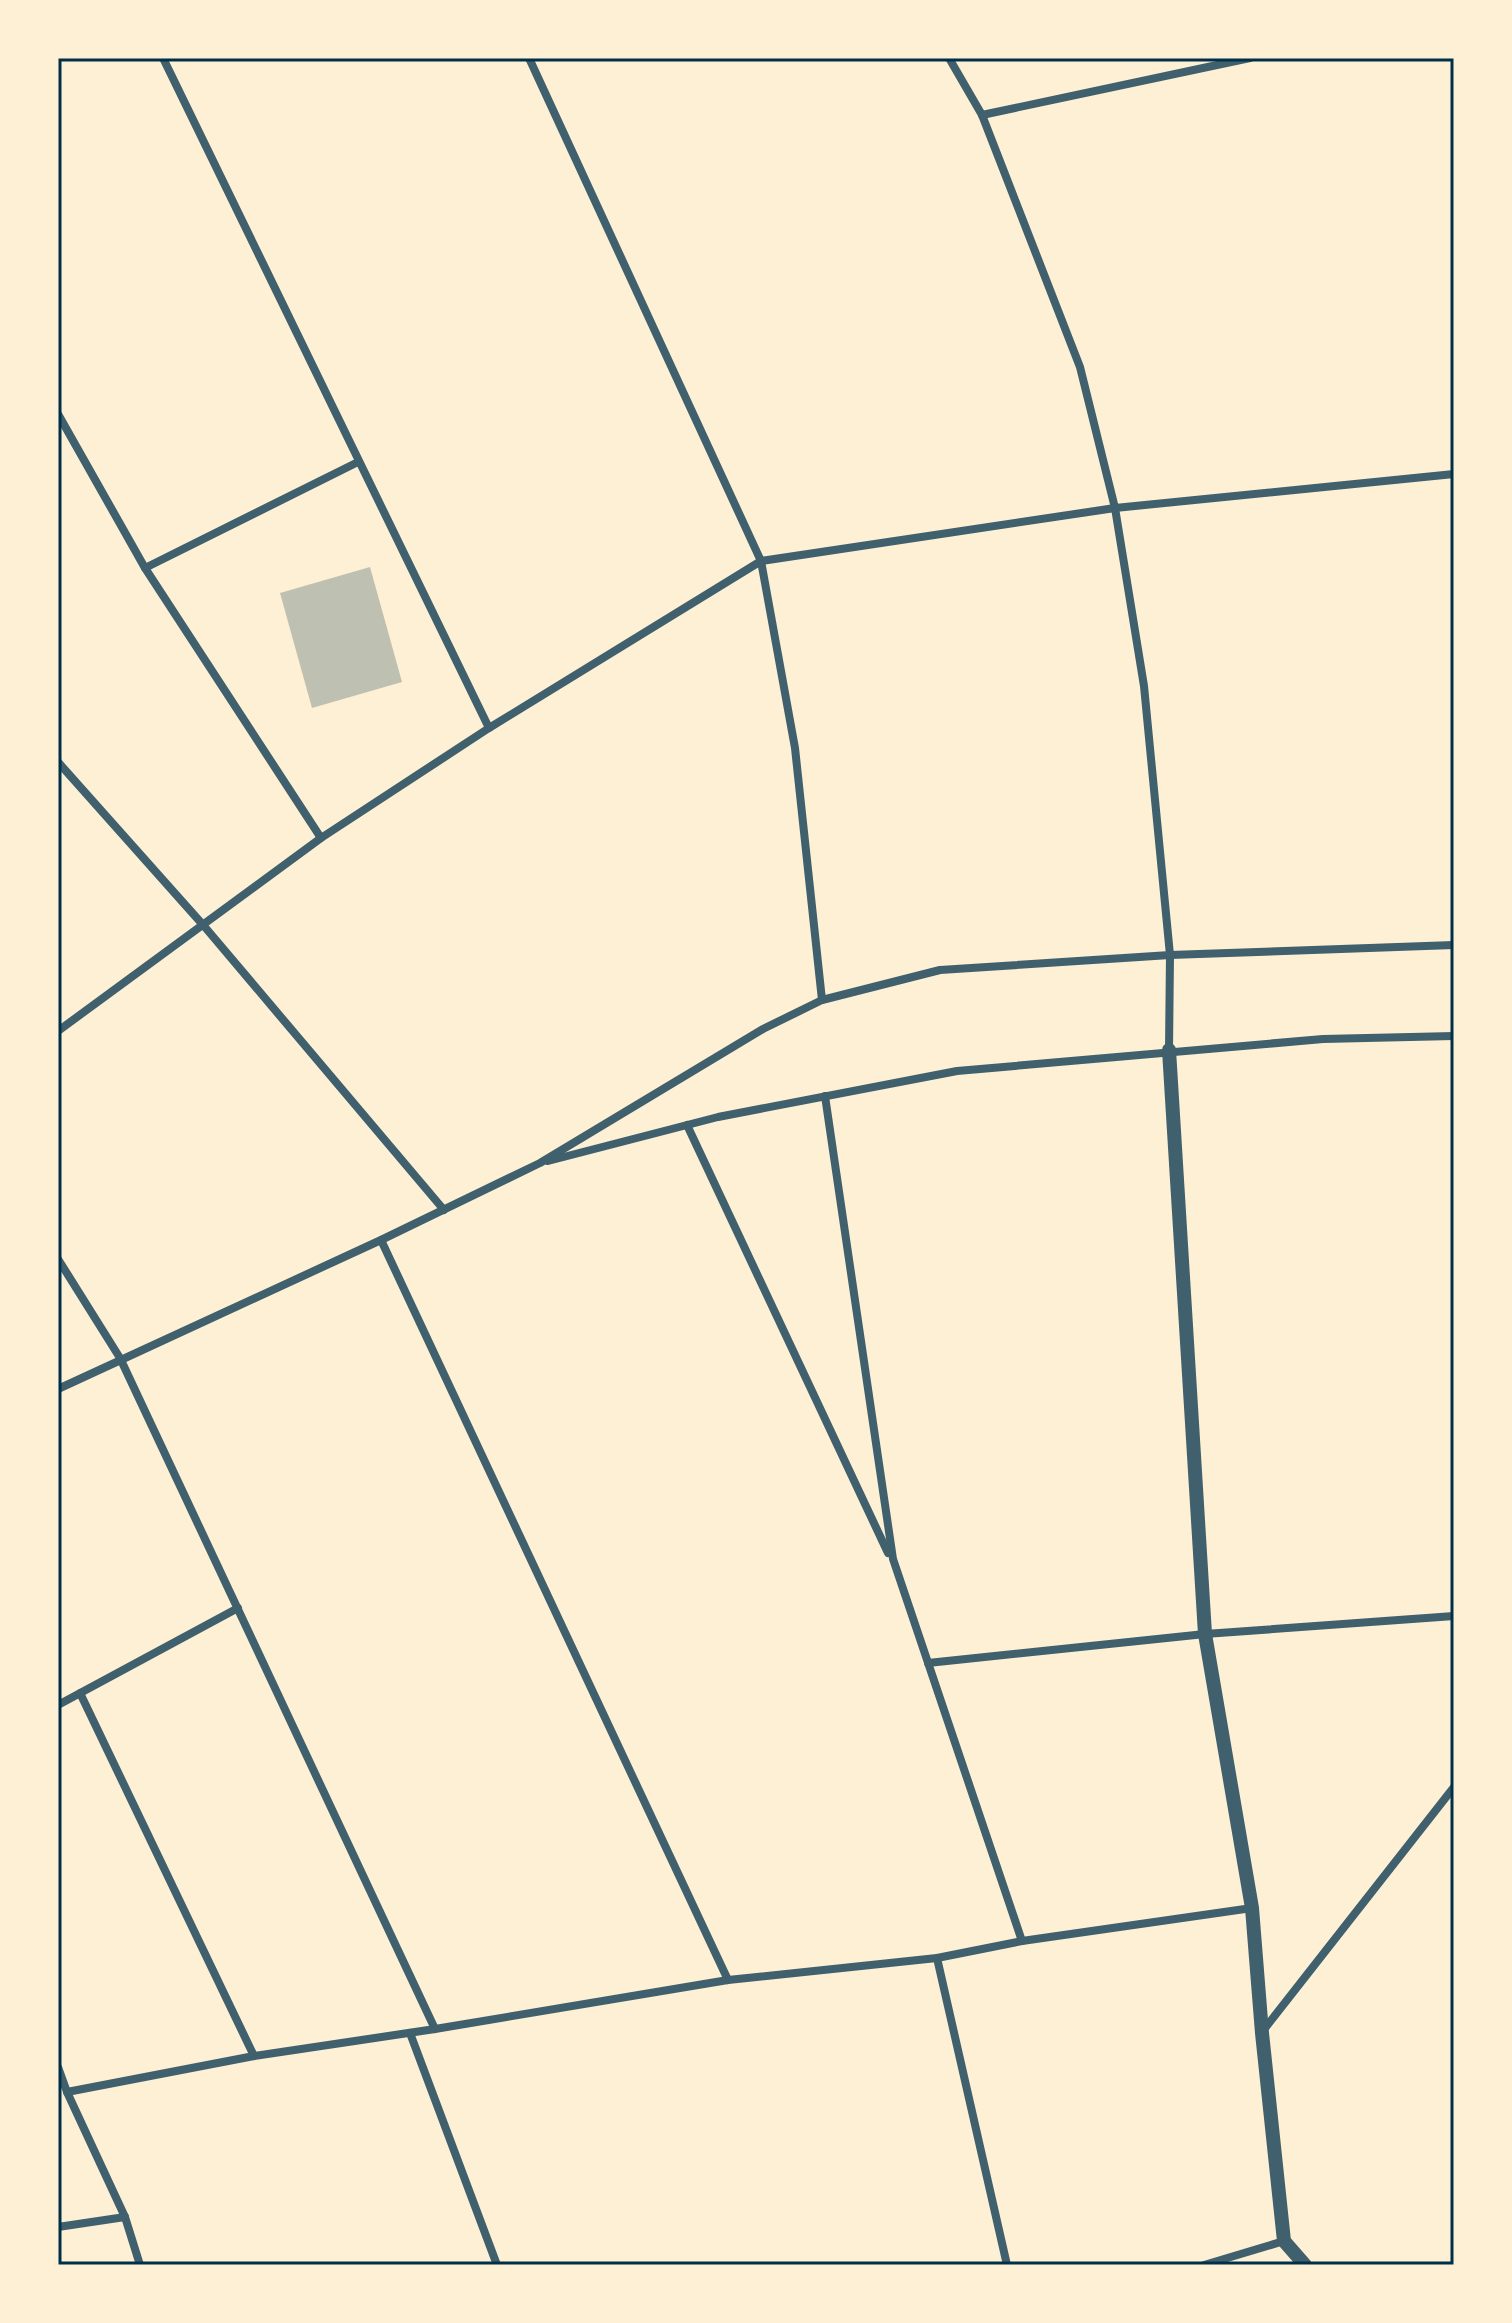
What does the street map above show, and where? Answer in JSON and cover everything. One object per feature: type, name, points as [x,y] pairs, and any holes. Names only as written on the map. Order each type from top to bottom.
[{"type":"street","points":[[163,58],[489,728]]},
{"type":"street","points":[[529,58],[761,561],[795,748],[822,1000]]},
{"type":"street","points":[[949,58],[982,115],[1080,367],[1115,508],[1144,686],[1170,955],[1169,1050],[1205,1634],[1252,1908],[1284,2241],[1305,2265]]},
{"type":"street","points":[[982,115],[1250,58]]},
{"type":"street","points":[[58,414],[145,568],[321,838]]},
{"type":"street","points":[[145,568],[358,462]]},
{"type":"street","points":[[58,1031],[321,838],[489,728],[761,561],[1115,508],[1454,474]]},
{"type":"street","points":[[58,762],[204,926],[444,1210]]},
{"type":"street","points":[[58,1389],[540,1163],[763,1029],[822,1000],[940,970],[1170,955],[1454,945]]},
{"type":"street","points":[[540,1163],[687,1125],[957,1071],[1169,1050],[1323,1039],[1454,1036]]},
{"type":"street","points":[[825,1096],[896,1569]]},
{"type":"street","points":[[687,1125],[896,1569],[1022,1941]]},
{"type":"street","points":[[381,1240],[728,1980]]},
{"type":"street","points":[[58,1259],[120,1358],[435,2029]]},
{"type":"street","points":[[58,1705],[238,1608]]},
{"type":"street","points":[[928,1663],[1205,1634],[1454,1616]]},
{"type":"street","points":[[80,1693],[254,2056]]},
{"type":"street","points":[[1262,2033],[1454,1787]]},
{"type":"street","points":[[67,2092],[254,2056],[728,1980],[937,1958],[1022,1941],[1252,1908]]},
{"type":"street","points":[[937,1958],[1007,2265]]},
{"type":"street","points":[[410,2033],[497,2265]]},
{"type":"street","points":[[58,2067],[125,2217],[140,2265]]},
{"type":"street","points":[[58,2227],[125,2217]]},
{"type":"street","points":[[1204,2265],[1284,2241]]},
{"type":"building","points":[[370,567],[402,682],[312,708],[280,593]]}]
